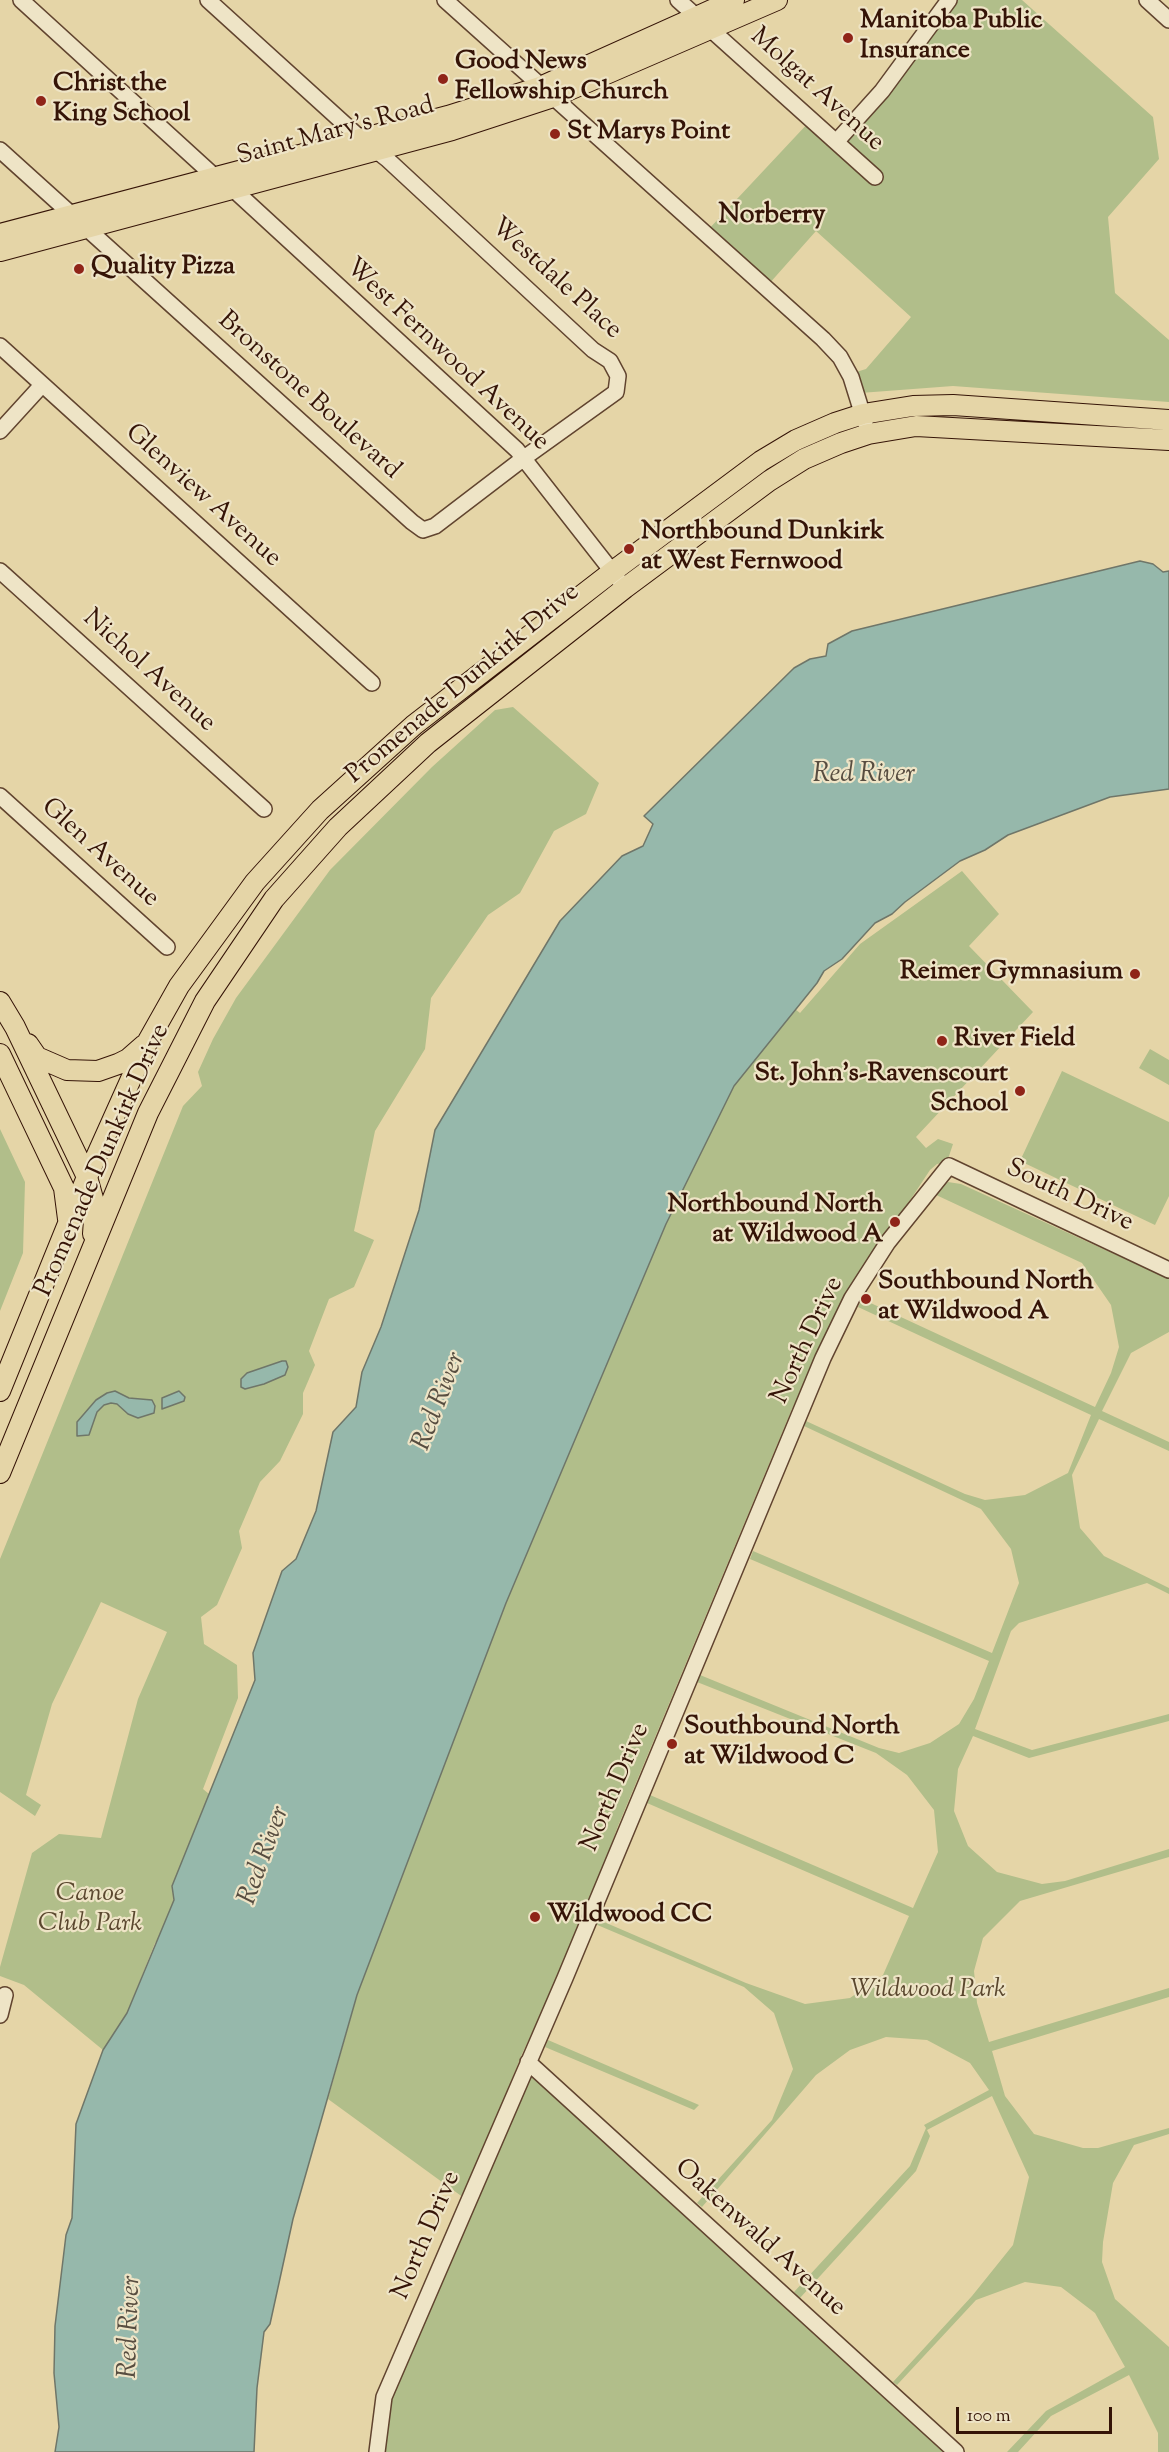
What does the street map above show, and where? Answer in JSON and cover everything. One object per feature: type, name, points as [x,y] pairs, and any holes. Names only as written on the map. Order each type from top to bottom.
[{"type":"main road","name":"Saint Mary's Road","points":[[704,23],[734,0]]},
{"type":"main road","name":"Saint Mary's Road","points":[[0,251],[452,130],[704,23],[777,0]]},
{"type":"main road","name":"Saint Mary's Road","points":[[0,234],[360,138],[546,92]]},
{"type":"main road","name":"Promenade Dunkirk Drive","points":[[0,1391],[87,1177],[148,1041],[179,986],[244,896],[314,816],[414,725],[612,572],[761,461],[796,440],[835,423],[863,414],[914,406],[953,405],[1169,420]]},
{"type":"main road","name":"Promenade Dunkirk Drive","points":[[0,1473],[148,1113],[205,1001],[274,899],[331,834],[428,743],[625,588],[778,475],[804,459],[868,434],[916,426],[1169,440]]},
{"type":"main road","points":[[314,816],[331,834]]},
{"type":"main road","points":[[0,1002],[37,1057],[67,1070],[98,1071],[118,1064],[128,1059],[148,1041]]},
{"type":"main road","points":[[15,1027],[87,1177],[95,1206],[92,1251]]},
{"type":"main road","points":[[0,1054],[64,1188],[69,1223]]},
{"type":"street","name":"West Fernwood Avenue","points":[[21,0],[214,176],[232,189],[524,458],[625,588]]},
{"type":"street","name":"Westdale Place","points":[[208,0],[360,138],[377,150],[593,350],[610,361],[618,376],[616,392],[524,458]]},
{"type":"street","points":[[445,0],[823,339],[840,357],[851,377],[868,434]]},
{"type":"street","name":"Molgat Avenue","points":[[678,0],[875,177]]},
{"type":"street","points":[[837,141],[882,91],[949,0]]},
{"type":"street","points":[[1147,0],[1169,20]]},
{"type":"street","name":"Bronstone Boulevard","points":[[0,150],[423,530],[435,526],[524,458]]},
{"type":"street","name":"Glenview Avenue","points":[[0,346],[372,683]]},
{"type":"street","points":[[0,431],[42,385]]},
{"type":"street","name":"Nichol Avenue","points":[[0,571],[264,809]]},
{"type":"street","name":"Glen Avenue","points":[[0,796],[167,947]]},
{"type":"street","name":"South Drive","points":[[949,1166],[1169,1270]]},
{"type":"street","name":"North Drive","points":[[377,2452],[384,2397],[528,2062],[823,1358],[852,1298],[888,1242],[949,1166]]},
{"type":"street","points":[[0,2015],[5,1995]]},
{"type":"street","name":"Oakenwald Avenue","points":[[528,2062],[956,2452]]},
{"type":"green space","points":[[953,0],[1022,0],[1153,117],[1159,159],[1108,217],[1115,293],[1169,340],[1169,402],[953,386],[860,393],[853,373],[866,369],[911,317],[816,231],[768,285],[707,231],[810,121],[837,144]]},
{"type":"green space","name":"Canoe Club Park","points":[[513,707],[599,783],[586,814],[554,831],[520,893],[488,915],[431,998],[425,1049],[375,1131],[354,1231],[374,1240],[354,1287],[329,1299],[309,1351],[315,1365],[303,1393],[303,1414],[280,1461],[260,1482],[239,1531],[242,1548],[217,1605],[201,1617],[204,1644],[237,1665],[238,1698],[203,1789],[209,1794],[172,1886],[174,1900],[127,2013],[103,2050],[24,1985],[0,1976],[0,1967],[32,1853],[59,1834],[101,1838],[138,1699],[167,1632],[101,1602],[52,1704],[26,1795],[41,1805],[35,1816],[0,1792],[0,1559],[183,1106],[202,1086],[198,1072],[236,998],[330,870],[432,767],[495,710]]},
{"type":"green space","points":[[962,871],[999,914],[969,946],[1033,1012],[916,1137],[926,1148],[938,1139],[953,1144],[947,1162],[937,1164],[930,1170],[852,1288],[792,1409],[618,1826],[579,1933],[522,2054],[464,2198],[328,2099],[357,1995],[506,1603],[666,1224],[734,1086],[795,1009],[800,1013],[860,944]]},
{"type":"green space","points":[[1150,1049],[1169,1060],[1169,1085],[1139,1068]]},
{"type":"green space","points":[[1062,1071],[1169,1122],[1169,1196],[1155,1225],[1020,1161]]},
{"type":"green space","points":[[0,1129],[25,1182],[23,1253],[0,1311]]},
{"type":"green space","name":"Wildwood Park","points":[[948,1182],[961,1184],[1169,1279],[1169,1332],[1131,1353],[1102,1411],[1169,1442],[1169,1451],[1099,1419],[1072,1475],[1080,1528],[1104,1556],[1169,1588],[1169,1594],[1147,1583],[1019,1623],[1011,1631],[975,1729],[1032,1750],[1169,1714],[1169,1721],[1029,1758],[973,1736],[958,1769],[954,1811],[968,1846],[997,1872],[1042,1884],[1065,1881],[1169,1849],[1169,1857],[1020,1901],[983,1938],[974,1971],[977,2003],[989,2042],[1169,1988],[1169,1997],[992,2051],[1005,2096],[1034,2134],[1083,2148],[1098,2148],[1169,2128],[1169,2134],[1134,2145],[1113,2183],[1102,2262],[1115,2299],[1169,2347],[1169,2452],[1158,2452],[1158,2433],[1129,2375],[1051,2416],[1018,2452],[1007,2452],[1046,2411],[1125,2367],[1095,2313],[1061,2287],[1025,2282],[976,2300],[897,2385],[893,2382],[972,2296],[1013,2245],[1029,2177],[992,2096],[927,2130],[930,2136],[916,2171],[800,2298],[794,2292],[910,2166],[926,2128],[924,2125],[989,2090],[970,2063],[927,2040],[886,2037],[850,2050],[816,2075],[702,2207],[697,2203],[772,2120],[793,2069],[774,2013],[744,1987],[595,1924],[597,1919],[746,1983],[805,2004],[850,1998],[883,1975],[909,1916],[647,1803],[650,1795],[913,1908],[938,1852],[934,1810],[907,1775],[876,1753],[697,1682],[700,1675],[879,1748],[899,1753],[930,1743],[959,1724],[974,1699],[989,1661],[750,1559],[753,1551],[992,1653],[1019,1583],[1011,1549],[981,1509],[804,1426],[806,1421],[965,1494],[985,1500],[1025,1495],[1068,1473],[1091,1415],[858,1307],[862,1299],[1095,1407],[1111,1373],[1119,1347],[1111,1305],[1082,1263],[934,1194]]},
{"type":"green space","points":[[548,2040],[699,2105],[694,2110],[545,2047]]},
{"type":"green space","points":[[530,2074],[946,2452],[377,2452],[384,2397]]},
{"type":"water","name":"Red River","points":[[1140,561],[1153,564],[1163,572],[1169,571],[1169,789],[1110,797],[1008,835],[985,850],[960,861],[892,914],[875,923],[842,959],[824,971],[817,983],[734,1086],[666,1224],[506,1603],[357,1995],[293,2219],[270,2324],[264,2332],[257,2388],[254,2452],[55,2452],[59,2427],[54,2373],[55,2326],[66,2235],[72,2218],[76,2124],[103,2050],[127,2013],[174,1900],[172,1886],[255,1680],[253,1653],[282,1571],[296,1559],[316,1511],[333,1432],[356,1407],[362,1372],[381,1327],[419,1210],[435,1130],[560,921],[622,856],[643,846],[653,824],[644,816],[794,668],[810,659],[826,656],[828,644],[852,631]]},
{"type":"water","points":[[286,1361],[288,1367],[285,1375],[264,1384],[245,1389],[241,1387],[241,1379],[247,1373]]},
{"type":"water","points":[[115,1391],[129,1398],[152,1400],[155,1406],[154,1413],[138,1418],[128,1414],[117,1404],[104,1405],[97,1412],[89,1435],[77,1436],[77,1422],[96,1400]]},
{"type":"water","points":[[179,1391],[185,1397],[184,1401],[162,1409],[162,1398]]},
{"type":"place","name":"Manitoba Public Insurance","points":[[848,38]]},
{"type":"place","name":"Good News Fellowship Church","points":[[443,79]]},
{"type":"place","name":"Christ the King School","points":[[41,101]]},
{"type":"place","name":"St Marys Point","points":[[555,134]]},
{"type":"place","name":"Quality Pizza","points":[[79,269]]},
{"type":"place","name":"Northbound Dunkirk at West Fernwood","points":[[629,549]]},
{"type":"place","name":"Reimer Gymnasium","points":[[1135,974]]},
{"type":"place","name":"River Field","points":[[942,1041]]},
{"type":"place","name":"St. John's-Ravenscourt School","points":[[1020,1091]]},
{"type":"place","name":"Northbound North at Wildwood A","points":[[895,1222]]},
{"type":"place","name":"Southbound North at Wildwood A","points":[[866,1299]]},
{"type":"place","name":"Southbound North at Wildwood C","points":[[672,1744]]},
{"type":"place","name":"Wildwood CC","points":[[535,1917]]},
{"type":"district","name":"Norberry","points":[[772,217]]}]
